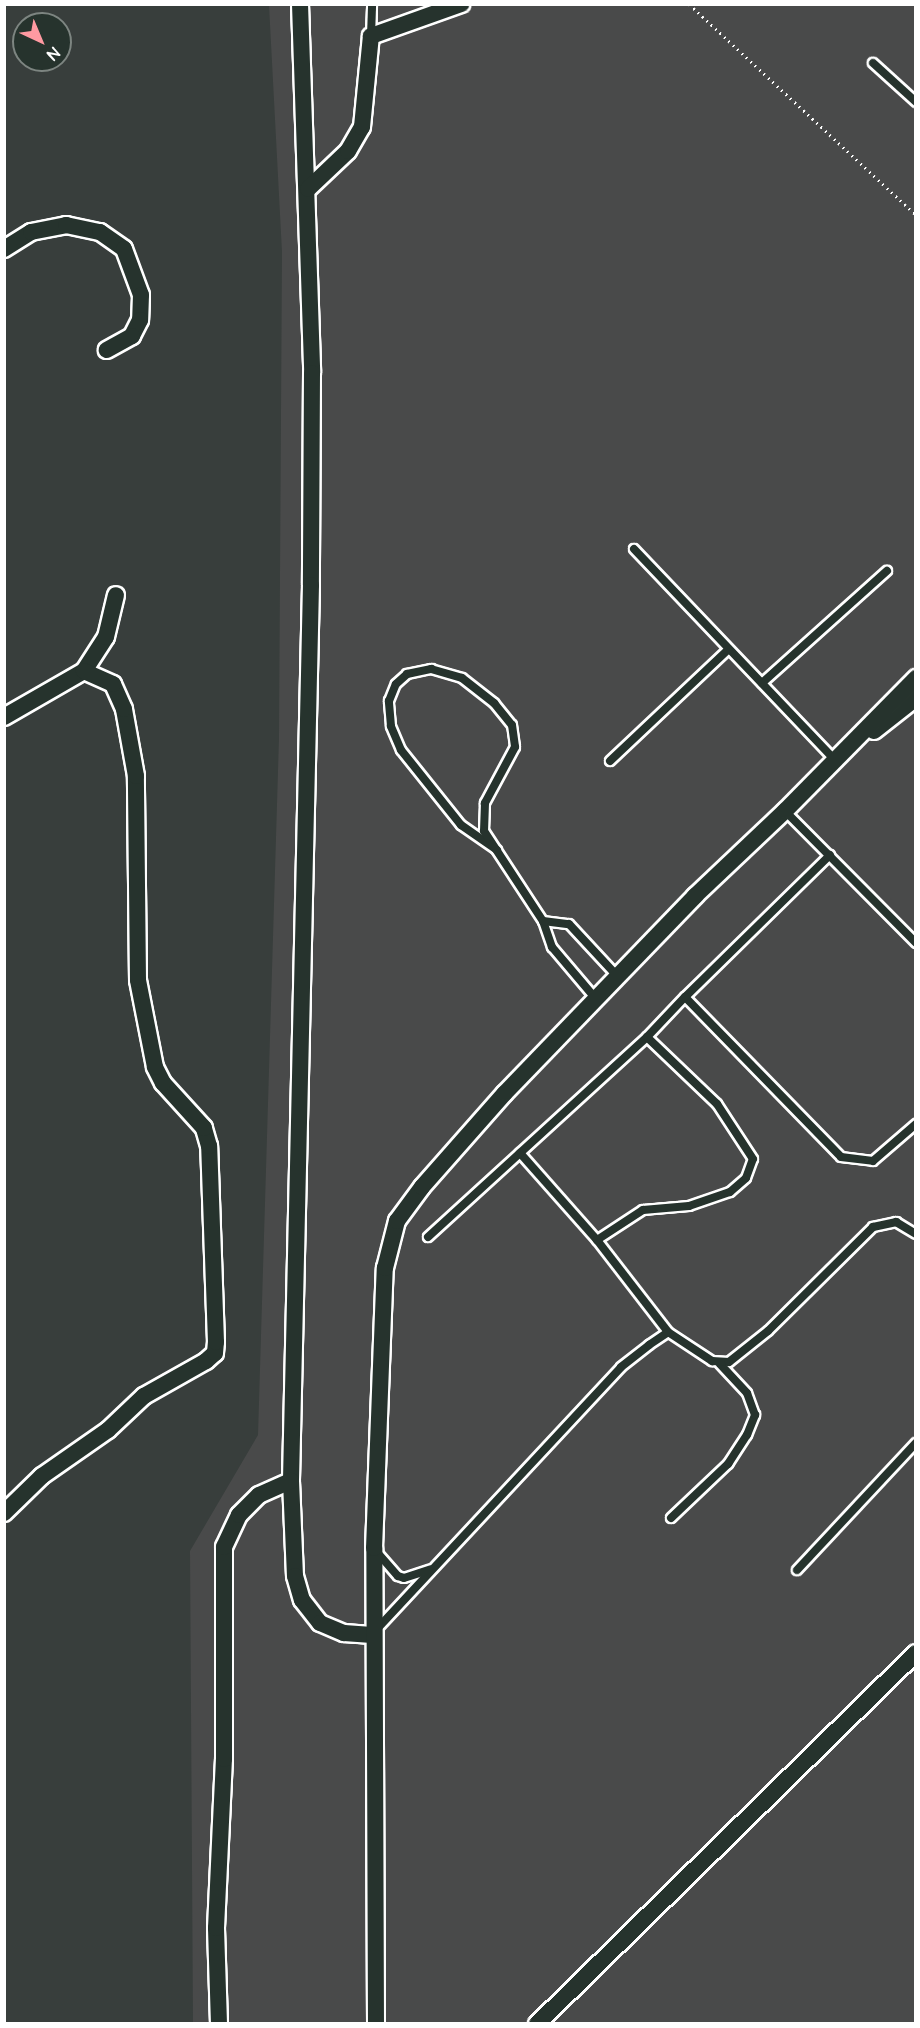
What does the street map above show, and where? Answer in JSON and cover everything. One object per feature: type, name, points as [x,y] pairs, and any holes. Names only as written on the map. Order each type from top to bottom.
[{"type":"street","points":[[300,4],[308,189],[311,596],[291,1480],[295,1576],[302,1600],[320,1623],[344,1633],[372,1635]]},
{"type":"street","points":[[308,189],[348,151],[362,127],[371,36],[461,4]]},
{"type":"street","points":[[4,249],[31,232],[66,225],[100,231],[124,249],[141,295],[140,320],[132,336],[107,350]]},
{"type":"street","points":[[4,717],[84,671],[106,636],[116,595]]},
{"type":"street","points":[[4,1513],[42,1476],[108,1430],[144,1396],[206,1361],[214,1353],[216,1342],[209,1146],[204,1128],[163,1083],[156,1067],[138,980],[136,776],[124,709],[113,684],[84,671]]},
{"type":"street","points":[[376,2024],[372,1635],[374,1548],[385,1268],[397,1221],[422,1186],[505,1093],[695,896],[785,811],[915,678]]},
{"type":"street","points":[[856,736],[877,728],[915,698]]},
{"type":"street","points":[[219,2024],[216,1928],[224,1759],[224,1547],[238,1515],[259,1494],[291,1480]]},
{"type":"street","points":[[537,2024],[915,1653]]},
{"type":"lane","points":[[371,36],[372,4]]},
{"type":"lane","points":[[873,63],[915,102]]},
{"type":"lane","points":[[634,549],[834,759]]},
{"type":"lane","points":[[762,683],[887,571]]},
{"type":"lane","points":[[610,761],[729,649]]},
{"type":"lane","points":[[497,850],[460,825],[402,750],[391,726],[389,701],[396,684],[407,674],[431,669],[462,678],[494,703],[512,725],[515,747],[490,790],[483,815],[484,831],[497,850],[543,921],[552,947],[596,999]]},
{"type":"lane","points":[[785,811],[915,943]]},
{"type":"lane","points":[[428,1237],[647,1037],[830,855]]},
{"type":"lane","points":[[543,921],[568,924],[618,977]]},
{"type":"lane","points":[[685,997],[841,1157],[873,1161],[915,1124]]},
{"type":"lane","points":[[597,1240],[643,1210],[689,1206],[730,1192],[746,1178],[753,1159],[717,1104],[647,1037]]},
{"type":"lane","points":[[520,1153],[597,1240],[668,1332],[720,1364],[747,1393],[755,1415],[747,1435],[728,1464],[671,1518]]},
{"type":"lane","points":[[720,1364],[729,1362],[768,1331],[873,1227],[896,1222],[915,1234]]},
{"type":"lane","points":[[372,1635],[621,1367],[668,1332]]},
{"type":"lane","points":[[797,1570],[915,1443]]},
{"type":"lane","points":[[374,1548],[398,1576],[404,1578],[432,1569]]},
{"type":"path","points":[[689,4],[915,215]]},
{"type":"shaded area","points":[[269,5],[915,5],[915,2023],[193,2023],[190,1551],[258,1435],[279,738],[282,252]]}]
